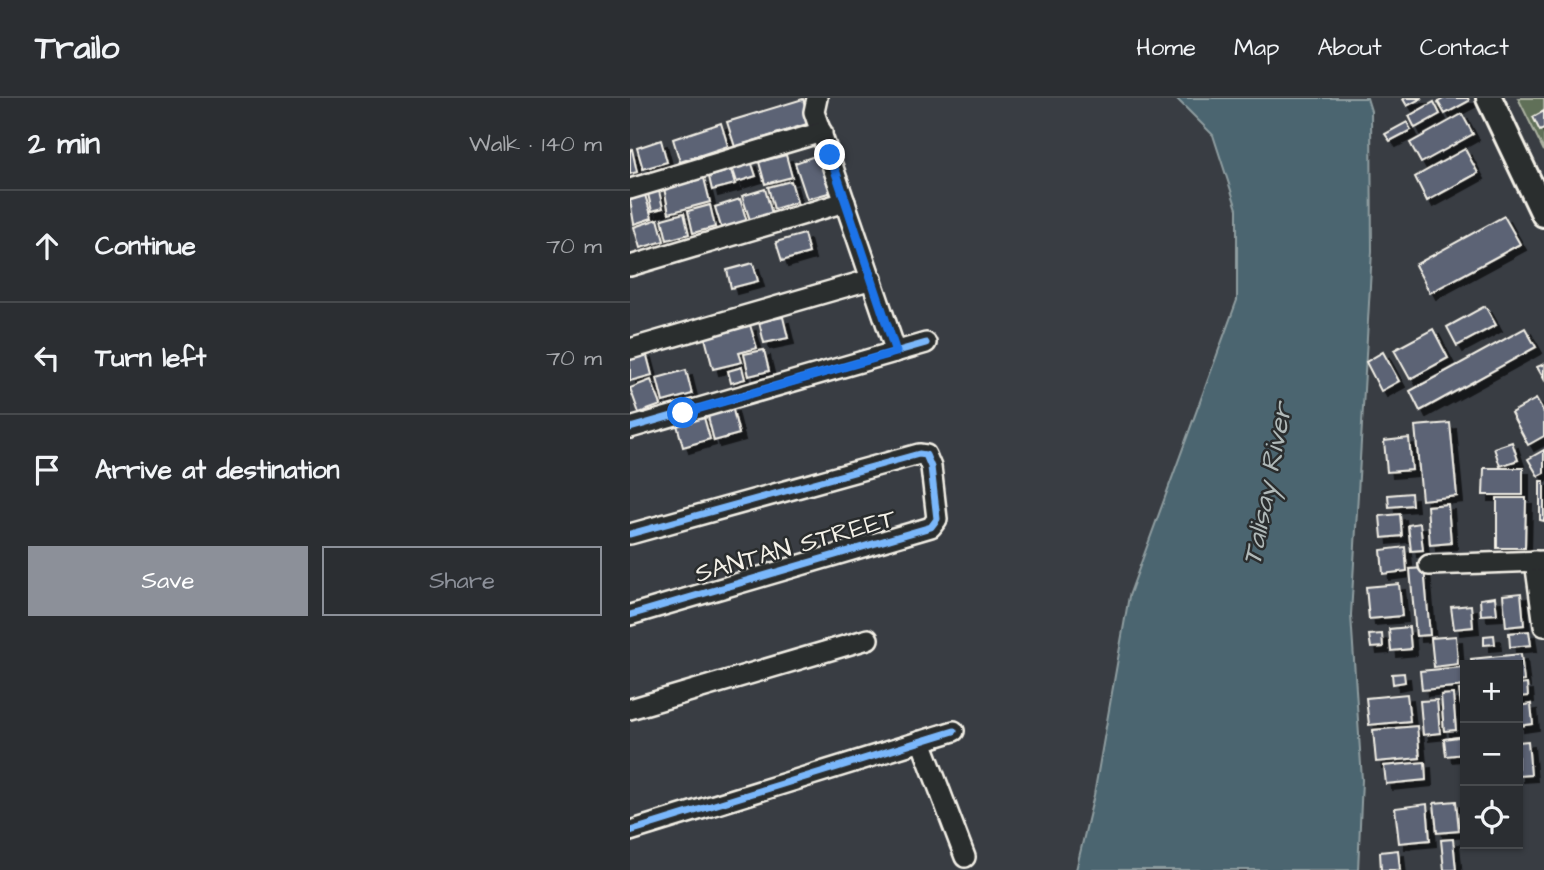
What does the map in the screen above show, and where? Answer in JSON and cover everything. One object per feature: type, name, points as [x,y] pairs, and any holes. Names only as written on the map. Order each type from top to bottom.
[{"type":"street","points":[[817,98],[814,112],[896,352]]},
{"type":"street","points":[[1489,98],[1544,214]]},
{"type":"street","points":[[630,189],[822,132]]},
{"type":"street","points":[[630,266],[845,202]]},
{"type":"street","points":[[630,349],[872,279]]},
{"type":"street","points":[[630,428],[926,343]]},
{"type":"street","name":"SANTAN STREET","points":[[630,534],[919,454],[926,454],[937,519],[931,527],[630,615]]},
{"type":"street","points":[[1429,565],[1540,561],[1544,626]]},
{"type":"street","points":[[630,709],[868,639]]},
{"type":"street","points":[[630,831],[954,731]]},
{"type":"street","points":[[921,741],[965,857]]},
{"type":"green space","points":[[1518,98],[1544,98],[1544,151]]},
{"type":"water","name":"Talisay River","points":[[1176,98],[1367,98],[1371,111],[1372,251],[1351,615],[1362,780],[1358,870],[1076,870],[1094,795],[1129,596],[1237,300],[1237,209],[1213,135]]},
{"type":"building","points":[[1422,98],[1407,106],[1403,99]]},
{"type":"building","points":[[1445,98],[1468,98],[1469,101],[1445,114],[1438,102]]},
{"type":"building","points":[[803,99],[810,123],[735,147],[727,122]]},
{"type":"building","points":[[1434,102],[1440,114],[1415,128],[1409,116]]},
{"type":"building","points":[[1544,111],[1544,129],[1540,131],[1533,117]]},
{"type":"building","points":[[1462,114],[1473,134],[1421,163],[1410,143]]},
{"type":"building","points":[[1407,122],[1411,130],[1390,141],[1385,134]]},
{"type":"building","points":[[721,123],[728,146],[680,162],[673,139]]},
{"type":"building","points":[[661,140],[667,162],[643,169],[637,148]]},
{"type":"building","points":[[632,149],[637,172],[630,174],[630,150]]},
{"type":"building","points":[[1465,149],[1478,173],[1427,201],[1415,177]]},
{"type":"building","points":[[820,154],[832,192],[807,199],[795,163]]},
{"type":"building","points":[[786,155],[792,177],[765,184],[759,162]]},
{"type":"building","points":[[751,161],[756,176],[737,182],[732,167]]},
{"type":"building","points":[[731,170],[735,184],[712,190],[709,177]]},
{"type":"building","points":[[704,178],[710,202],[669,213],[664,188]]},
{"type":"building","points":[[791,181],[797,202],[774,209],[768,187]]},
{"type":"building","points":[[765,189],[772,214],[750,220],[742,196]]},
{"type":"building","points":[[659,191],[663,208],[652,211],[648,194]]},
{"type":"building","points":[[645,195],[652,218],[634,224],[630,200]]},
{"type":"building","points":[[740,199],[747,222],[722,230],[715,207]]},
{"type":"building","points":[[710,205],[715,227],[693,233],[688,211]]},
{"type":"building","points":[[684,213],[689,234],[667,240],[662,219]]},
{"type":"building","points":[[1504,216],[1520,244],[1430,293],[1415,265]]},
{"type":"building","points":[[658,219],[664,241],[640,248],[634,227]]},
{"type":"building","points":[[804,234],[809,253],[782,261],[776,242]]},
{"type":"building","points":[[753,263],[758,281],[731,288],[727,270]]},
{"type":"building","points":[[1485,306],[1496,325],[1457,346],[1447,327]]},
{"type":"building","points":[[783,317],[788,338],[764,343],[759,322]]},
{"type":"building","points":[[750,325],[757,348],[739,353],[742,362],[713,369],[705,338]]},
{"type":"building","points":[[1525,328],[1536,347],[1420,411],[1410,391]]},
{"type":"building","points":[[1433,329],[1448,358],[1410,379],[1394,350]]},
{"type":"building","points":[[764,350],[769,371],[749,376],[744,354]]},
{"type":"building","points":[[646,352],[652,375],[630,381],[630,357]]},
{"type":"building","points":[[1383,352],[1399,381],[1381,391],[1366,362]]},
{"type":"building","points":[[1544,364],[1544,379],[1537,367]]},
{"type":"building","points":[[742,367],[745,379],[731,383],[728,371]]},
{"type":"building","points":[[686,370],[692,394],[663,402],[657,378]]},
{"type":"building","points":[[651,380],[661,405],[639,413],[630,388]]},
{"type":"building","points":[[1536,399],[1544,413],[1544,436],[1528,445],[1511,413]]},
{"type":"building","points":[[732,406],[739,434],[714,441],[707,413]]},
{"type":"building","points":[[703,414],[710,439],[683,447],[676,421]]},
{"type":"building","points":[[1450,423],[1457,496],[1422,500],[1415,426]]},
{"type":"building","points":[[1409,438],[1412,470],[1387,472],[1384,441]]},
{"type":"building","points":[[1512,442],[1518,460],[1500,466],[1494,448]]},
{"type":"building","points":[[1544,450],[1544,473],[1538,476],[1528,459]]},
{"type":"building","points":[[1484,468],[1523,468],[1523,495],[1483,495]]},
{"type":"building","points":[[1540,481],[1544,481],[1544,521],[1540,520]]},
{"type":"building","points":[[1411,493],[1412,505],[1389,507],[1388,495]]},
{"type":"building","points":[[1497,498],[1526,498],[1525,548],[1497,548]]},
{"type":"building","points":[[1448,504],[1451,543],[1430,545],[1427,506]]},
{"type":"building","points":[[1400,514],[1402,536],[1382,538],[1380,516]]},
{"type":"building","points":[[1420,523],[1423,550],[1411,551],[1408,525]]},
{"type":"building","points":[[1405,547],[1407,571],[1383,574],[1381,550]]},
{"type":"building","points":[[1424,568],[1430,635],[1416,636],[1410,569]]},
{"type":"building","points":[[1399,584],[1402,616],[1369,619],[1366,587]]},
{"type":"building","points":[[1521,593],[1524,625],[1506,627],[1503,595]]},
{"type":"building","points":[[1495,597],[1497,614],[1481,615],[1480,599]]},
{"type":"building","points":[[1471,605],[1473,627],[1454,629],[1451,607]]},
{"type":"building","points":[[1409,627],[1411,649],[1391,651],[1389,629]]},
{"type":"building","points":[[1529,631],[1531,645],[1510,647],[1509,633]]},
{"type":"building","points":[[1382,634],[1383,647],[1371,648],[1369,635]]},
{"type":"building","points":[[1494,635],[1495,644],[1484,645],[1484,636]]},
{"type":"building","points":[[1456,636],[1458,664],[1434,667],[1431,638]]},
{"type":"building","points":[[1521,654],[1522,660],[1471,660]]},
{"type":"building","points":[[1460,667],[1460,686],[1422,690],[1420,671]]},
{"type":"building","points":[[1404,673],[1405,682],[1393,684],[1392,674]]},
{"type":"building","points":[[1523,684],[1527,684],[1528,696],[1523,696]]},
{"type":"building","points":[[1407,694],[1410,721],[1369,725],[1366,698]]},
{"type":"building","points":[[1453,694],[1456,730],[1444,731],[1441,695]]},
{"type":"building","points":[[1437,700],[1440,733],[1423,735],[1420,701]]},
{"type":"building","points":[[1531,704],[1533,724],[1523,725],[1523,705]]},
{"type":"building","points":[[1417,726],[1420,758],[1376,762],[1373,730]]},
{"type":"building","points":[[1460,737],[1460,755],[1446,756],[1444,739]]},
{"type":"building","points":[[1528,741],[1531,775],[1523,776],[1523,742]]},
{"type":"building","points":[[1425,762],[1426,780],[1386,784],[1384,766]]},
{"type":"building","points":[[1456,801],[1459,831],[1437,833],[1434,803]]},
{"type":"building","points":[[1427,804],[1430,840],[1399,843],[1395,808]]},
{"type":"building","points":[[1453,839],[1456,870],[1444,870],[1441,840]]},
{"type":"building","points":[[1398,850],[1400,870],[1381,870],[1380,852]]},
{"type":"cycle path","points":[[630,428],[926,343]]},
{"type":"cycle path","points":[[630,534],[919,454],[926,455],[931,467],[937,519],[931,527],[630,615]]},
{"type":"cycle path","points":[[630,831],[954,731]]},
{"type":"route","points":[[683,413],[896,352],[830,155]]}]
